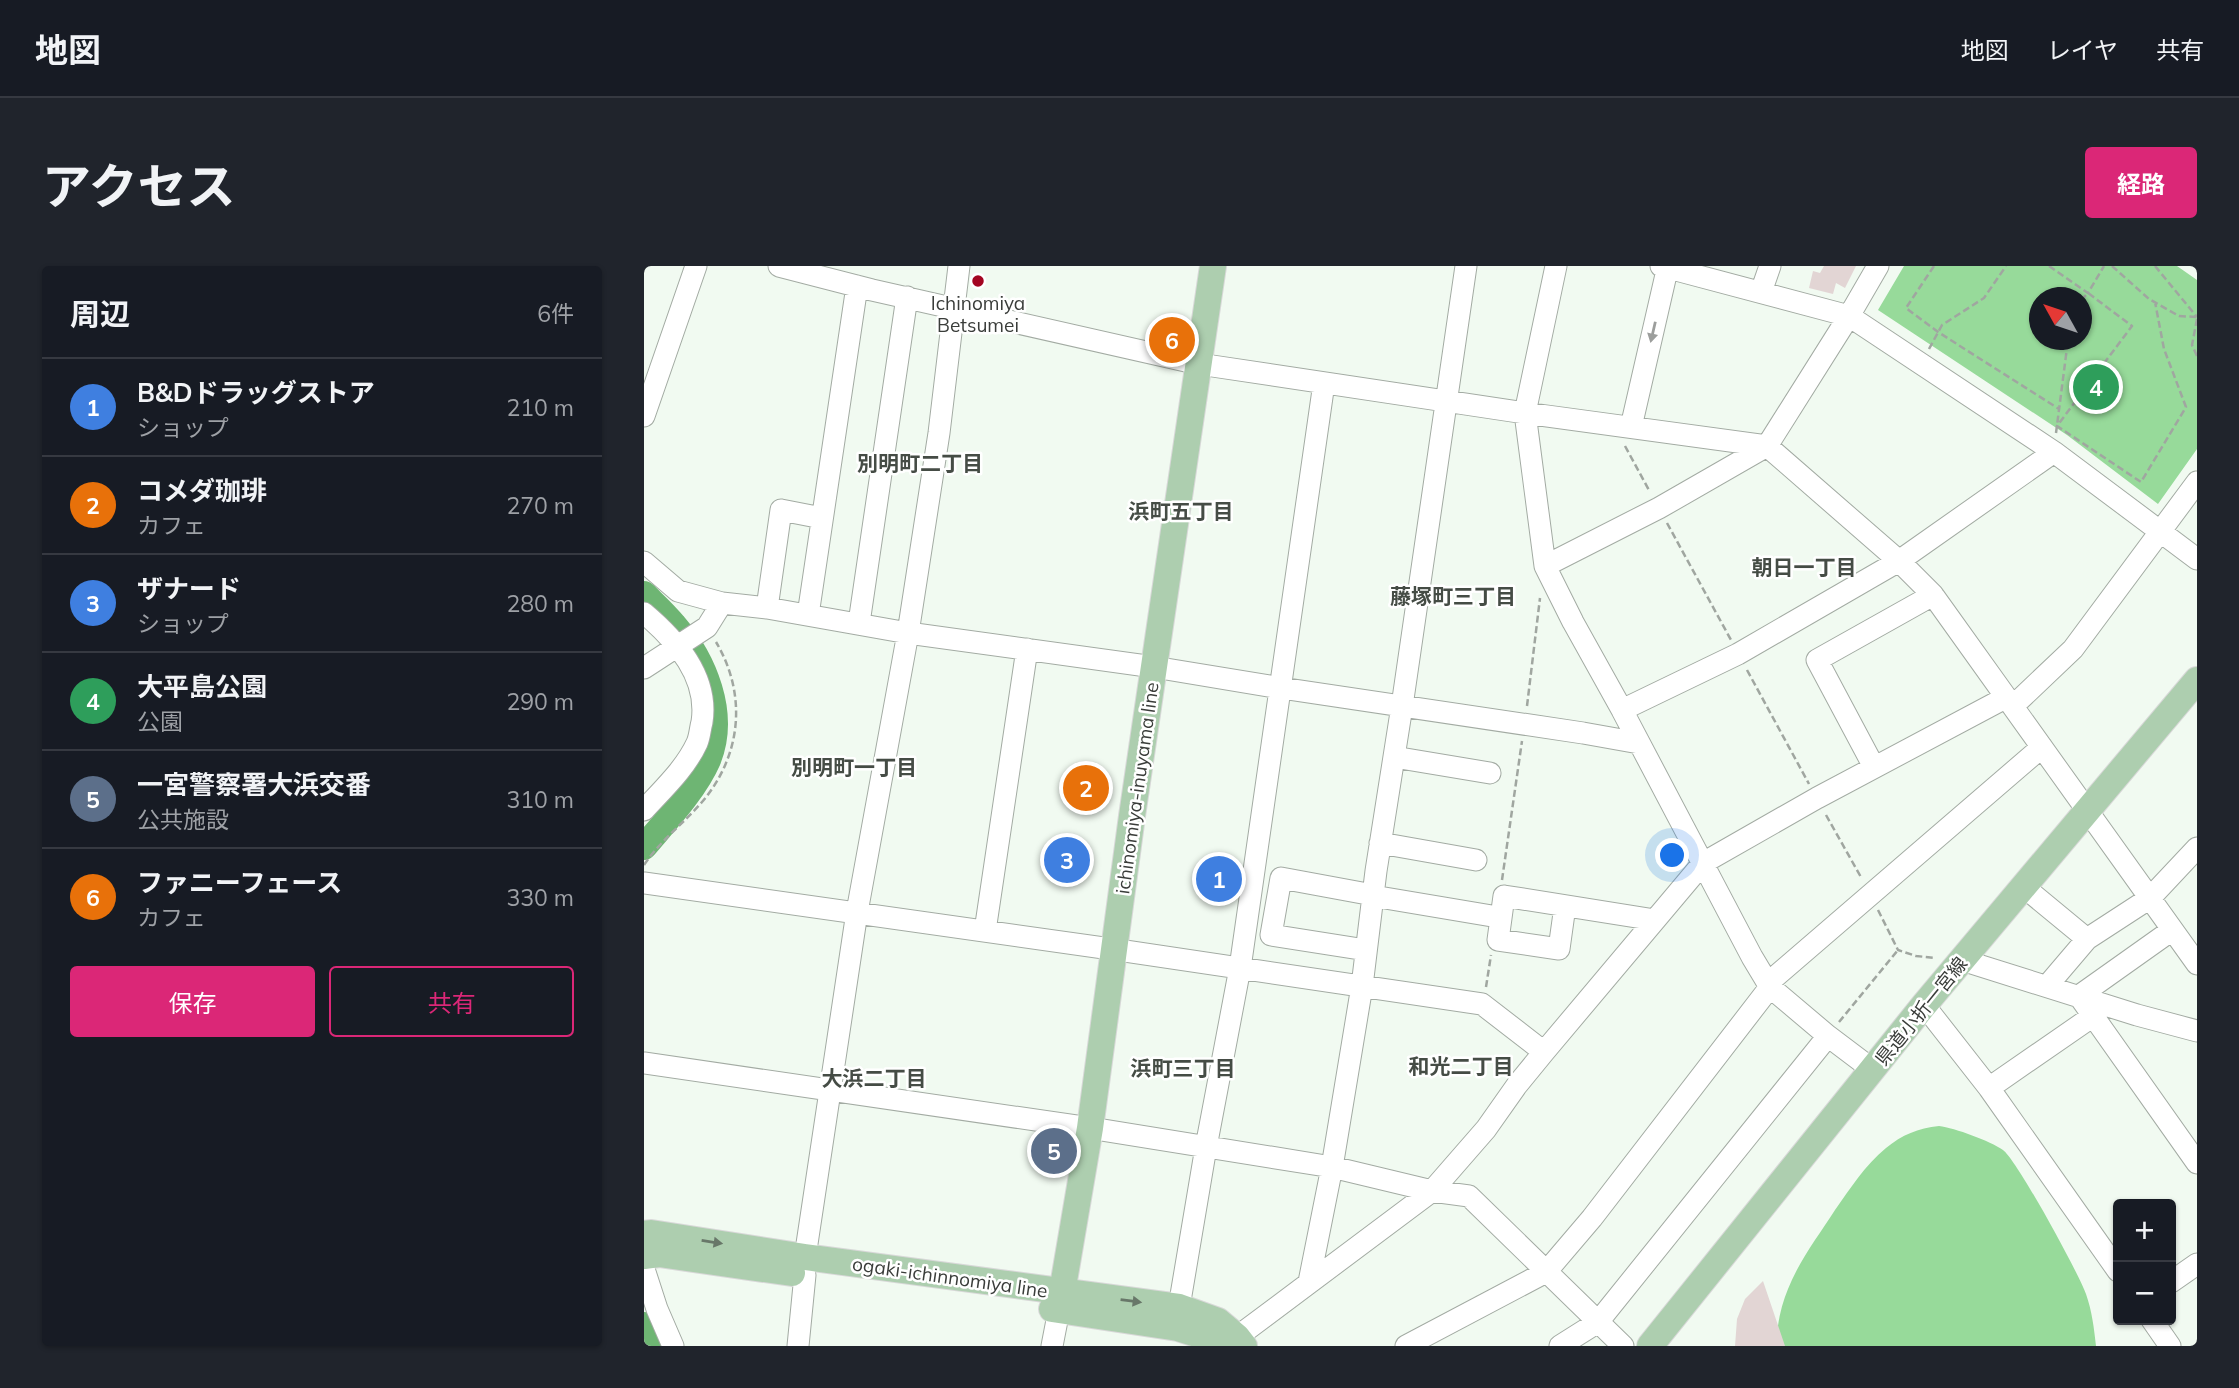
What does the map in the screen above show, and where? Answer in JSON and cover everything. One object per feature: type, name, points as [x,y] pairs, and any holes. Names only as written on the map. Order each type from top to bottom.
[{"type":"main road","name":"ichinomiya-inuyama line","points":[[1061,1302],[1090,1128],[1213,266]]},
{"type":"main road","name":"県道小折一宮線","points":[[1650,1346],[1924,1005],[2197,680]]},
{"type":"main road","name":"ogaki-ichinnomiya line","points":[[644,1234],[651,1233],[805,1266]]},
{"type":"main road","name":"ogaki-ichinnomiya line","points":[[644,1256],[659,1254],[805,1266],[1061,1302],[1233,1343]]},
{"type":"main road","name":"ogaki-ichinnomiya line","points":[[1061,1302],[1179,1307],[1218,1321],[1233,1343]]},
{"type":"street","points":[[644,416],[696,266]]},
{"type":"street","points":[[779,266],[831,272],[857,286],[1199,364],[1767,446],[1899,561],[1933,595],[2197,964]]},
{"type":"street","points":[[798,1346],[805,1266],[829,1091],[857,912],[908,633],[939,433],[960,266]]},
{"type":"street","points":[[1309,1282],[1332,1167],[1362,986],[1380,843],[1466,266]]},
{"type":"street","points":[[1556,266],[1525,413],[1546,567],[1769,985],[1828,1036],[1873,1070]]},
{"type":"street","points":[[1761,292],[1770,266]]},
{"type":"street","points":[[1546,567],[1659,508],[1767,446],[1878,266]]},
{"type":"street","points":[[1622,426],[1666,267],[1849,316],[2054,453],[2197,559]]},
{"type":"street","points":[[808,615],[857,286]]},
{"type":"street","points":[[859,623],[907,298]]},
{"type":"street","points":[[1179,1307],[1240,968],[1324,383]]},
{"type":"street","points":[[1622,710],[1738,654],[1899,561],[2054,453]]},
{"type":"street","points":[[1233,1343],[1309,1282],[1432,1191],[1486,1129],[1544,1052],[1703,863],[1874,768],[2009,702],[2073,649],[2197,482]]},
{"type":"street","points":[[767,608],[781,510],[822,518]]},
{"type":"street","points":[[644,562],[678,591],[722,603],[1639,743]]},
{"type":"street","points":[[1874,768],[1817,660],[1933,595]]},
{"type":"street","points":[[644,668],[707,627],[722,603]]},
{"type":"street","points":[[644,613],[678,646],[692,667],[701,690],[702,716],[699,740],[683,767],[644,810]]},
{"type":"street","points":[[985,931],[1027,649]]},
{"type":"street","points":[[1406,1346],[1546,1272],[1592,1218],[1769,985],[1870,893],[2042,747]]},
{"type":"street","points":[[1394,757],[1490,772]]},
{"type":"street","points":[[1380,843],[1476,860]]},
{"type":"street","points":[[2047,986],[2087,939],[2150,898],[2197,848]]},
{"type":"street","points":[[1366,950],[1271,935],[1281,878],[1492,916]]},
{"type":"street","points":[[644,883],[1482,1004],[1544,1052]]},
{"type":"street","points":[[2024,887],[2087,939]]},
{"type":"street","points":[[1565,906],[1655,920]]},
{"type":"street","points":[[2079,996],[2172,930]]},
{"type":"street","points":[[1962,960],[2197,1031]]},
{"type":"street","points":[[2079,996],[2197,1163]]},
{"type":"street","points":[[1924,1005],[1989,1088],[2113,1264]]},
{"type":"street","points":[[1989,1088],[2093,1016]]},
{"type":"street","points":[[1560,1346],[1598,1322],[1828,1036]]},
{"type":"street","points":[[644,1063],[1090,1128],[1332,1167],[1432,1191],[1469,1196],[1623,1346]]},
{"type":"street","points":[[2176,1279],[2197,1264]]},
{"type":"street","points":[[644,1269],[673,1346]]},
{"type":"street","points":[[1052,1346],[1061,1302]]},
{"type":"street","points":[[2155,1325],[2170,1346]]},
{"type":"path","points":[[1934,266],[1906,308],[1938,332],[2059,409]]},
{"type":"path","points":[[1921,364],[1942,325],[1984,298],[2006,266]]},
{"type":"path","points":[[2049,266],[2079,287]]},
{"type":"path","points":[[2092,287],[2104,266]]},
{"type":"path","points":[[2112,266],[2155,302],[2179,316],[2197,318]]},
{"type":"path","points":[[2155,266],[2197,318],[2192,345],[2197,356]]},
{"type":"path","points":[[2057,426],[2132,326],[2092,296]]},
{"type":"path","points":[[2057,426],[2141,482],[2186,407],[2164,349],[2155,302]]},
{"type":"path","points":[[2054,453],[2067,350]]},
{"type":"path","points":[[1622,426],[1659,508],[1870,893],[1898,950],[1916,956],[1962,960]]},
{"type":"path","points":[[1502,882],[1546,567]]},
{"type":"path","points":[[1828,1036],[1898,950]]},
{"type":"path","points":[[1482,1004],[1492,951]]},
{"type":"green space","points":[[1904,266],[2177,266],[2197,280],[2197,449],[2158,504],[2067,435],[1878,310]]},
{"type":"green space","points":[[1939,1126],[1990,1143],[2003,1150],[2010,1158],[2047,1218],[2081,1282],[2090,1307],[2096,1346],[1777,1346],[1779,1317],[1785,1296],[1810,1248],[1852,1186],[1871,1162],[1892,1143],[1917,1130]]},
{"type":"building","points":[[1824,266],[1856,266],[1845,288],[1836,283],[1833,294],[1809,288],[1813,271],[1820,273]]},
{"type":"building","points":[[1763,1281],[1785,1346],[1735,1346],[1737,1319],[1745,1299]]},
{"type":"waterway","points":[[644,594],[674,625],[695,654],[709,688],[715,724],[713,742],[702,771],[679,805],[644,847]]},
{"type":"waterway","points":[[644,1325],[654,1346]]},
{"type":"place","name":"Ichinomiya Betsumei","points":[[978,281]]},
{"type":"place","name":"ファニーフェース","points":[[1172,340]]},
{"type":"place","name":"大平島公園","points":[[2096,387]]},
{"type":"place","name":"コメダ珈琲","points":[[1086,788]]},
{"type":"place","name":"ザナード","points":[[1067,860]]},
{"type":"place","name":"B&Dドラッグストア","points":[[1219,879]]},
{"type":"place","name":"一宮警察署大浜交番","points":[[1054,1151]]},
{"type":"district","name":"別明町二丁目","points":[[920,464]]},
{"type":"district","name":"浜町五丁目","points":[[1181,512]]},
{"type":"district","name":"朝日一丁目","points":[[1804,568]]},
{"type":"district","name":"藤塚町三丁目","points":[[1453,597]]},
{"type":"district","name":"別明町一丁目","points":[[854,768]]},
{"type":"district","name":"和光二丁目","points":[[1461,1067]]},
{"type":"district","name":"浜町三丁目","points":[[1183,1069]]},
{"type":"district","name":"大浜二丁目","points":[[874,1079]]}]
